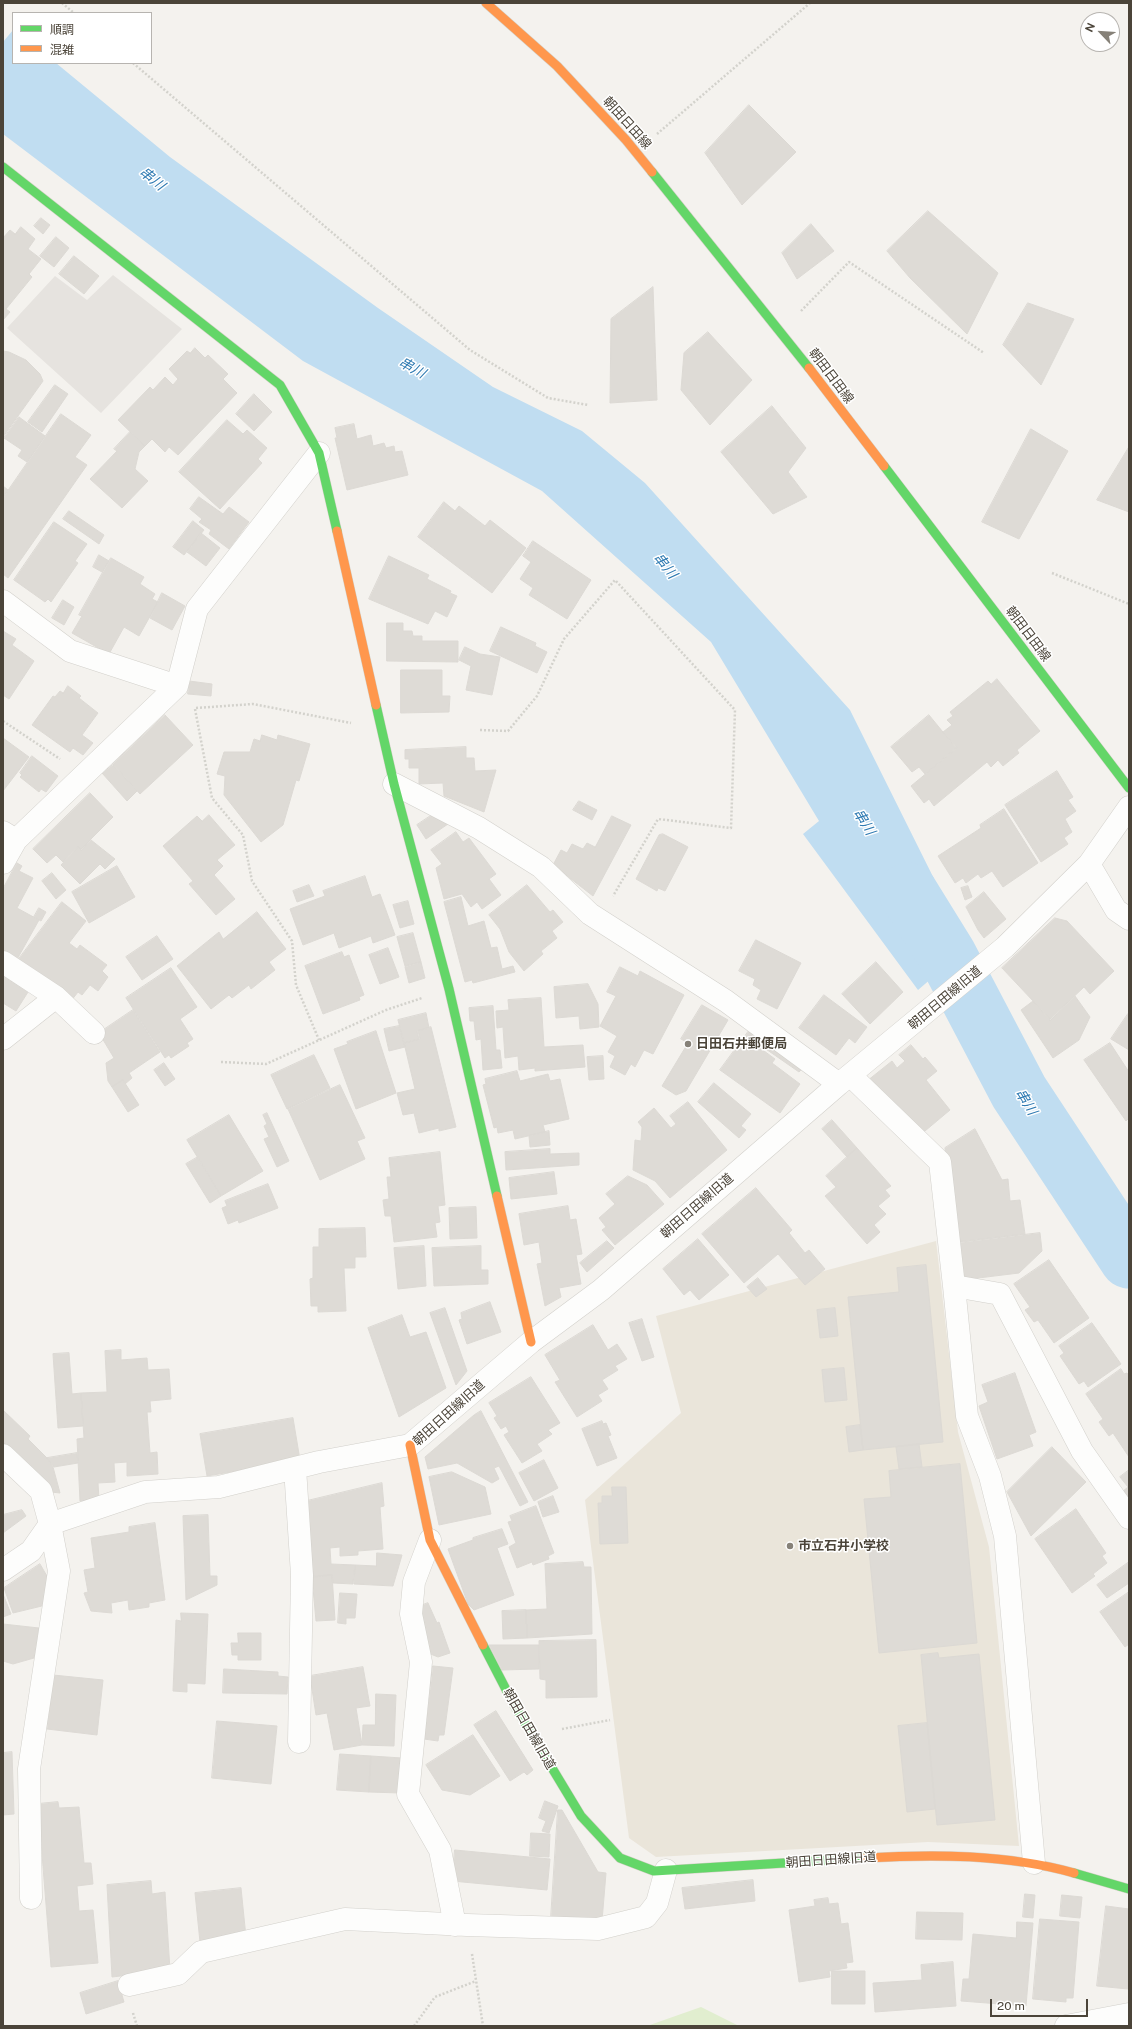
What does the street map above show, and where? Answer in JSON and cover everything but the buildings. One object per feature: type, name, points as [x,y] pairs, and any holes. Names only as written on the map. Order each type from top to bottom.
[{"type":"street","name":"朝田日田線","points":[[486,3],[557,66],[626,140],[790,343],[1129,788]]},
{"type":"street","points":[[3,166],[280,385],[319,453],[394,784],[449,989],[531,1342]]},
{"type":"street","points":[[3,863],[10,836],[85,774],[172,691],[197,609],[319,453]]},
{"type":"street","points":[[3,600],[70,651],[172,691]]},
{"type":"street","points":[[394,784],[479,828],[541,867],[598,920],[726,1001],[845,1080],[940,1162],[967,1416],[990,1476],[1005,1536],[1034,1863]]},
{"type":"street","name":"朝田日田線旧道","points":[[1129,807],[1090,864],[1006,947],[916,1023],[845,1080],[600,1290],[531,1342],[410,1445],[430,1540],[514,1706],[580,1816],[620,1858],[654,1870],[666,1870],[910,1855],[1034,1863],[1129,1890]]},
{"type":"street","points":[[1090,864],[1116,910],[1129,919]]},
{"type":"street","points":[[3,962],[56,997],[94,1033]]},
{"type":"street","points":[[3,1039],[56,997]]},
{"type":"street","points":[[954,1286],[1000,1294],[1082,1451],[1129,1518]]},
{"type":"street","points":[[3,1570],[31,1551],[50,1524],[145,1492],[219,1488],[319,1462],[410,1445]]},
{"type":"street","points":[[3,1454],[41,1491],[50,1524],[59,1570],[29,1769],[32,1898]]},
{"type":"street","points":[[295,1468],[302,1575],[300,1742]]},
{"type":"street","points":[[430,1540],[414,1582],[411,1614],[421,1662],[408,1794],[440,1850],[461,1925]]},
{"type":"street","points":[[129,1985],[178,1974],[201,1952],[345,1919],[461,1925],[598,1929],[646,1917],[657,1903],[666,1870]]},
{"type":"street","points":[[1066,2026],[1129,2014]]},
{"type":"path","points":[[62,3],[73,12]]},
{"type":"path","points":[[654,137],[810,3]]},
{"type":"path","points":[[134,64],[470,350],[548,398],[588,406]]},
{"type":"path","points":[[800,312],[849,262],[984,353]]},
{"type":"path","points":[[1052,573],[1129,604]]},
{"type":"path","points":[[480,730],[508,731],[537,696],[564,639],[615,580],[735,710],[731,828],[658,819],[598,920]]},
{"type":"path","points":[[172,691],[195,708],[253,704],[352,723],[380,722]]},
{"type":"path","points":[[195,708],[212,798],[243,835],[252,881],[292,941],[296,985],[319,1040]]},
{"type":"path","points":[[3,721],[85,774]]},
{"type":"path","points":[[220,1062],[266,1064],[386,1010],[449,989]]},
{"type":"path","points":[[532,1735],[610,1720]]},
{"type":"path","points":[[461,1925],[476,1981],[483,2026]]},
{"type":"path","points":[[414,2026],[435,1997],[476,1981]]},
{"type":"shaded area","points":[[113,275],[182,329],[101,413],[7,328],[55,276],[87,300]]},
{"type":"shaded area","points":[[936,1241],[958,1432],[989,1547],[1019,1846],[928,1842],[656,1857],[629,1838],[585,1500],[681,1413],[656,1316]]},
{"type":"green space","points":[[701,2007],[739,2026],[647,2026]]},
{"type":"water","points":[[12,31],[12,64],[57,64],[170,157],[378,308],[493,387],[582,431],[645,483],[850,710],[968,947],[918,990],[803,834],[819,821],[711,642],[542,491],[303,361],[3,134],[3,42]]},
{"type":"waterway","name":"串川","points":[[908,892],[947,955],[1019,1092],[1129,1259]]},
{"type":"traffic: fast","points":[[3,167],[280,385],[319,453],[337,531]]},
{"type":"traffic: fast","points":[[652,172],[809,368]]},
{"type":"traffic: fast","points":[[884,466],[1129,788]]},
{"type":"traffic: fast","points":[[376,705],[394,784],[449,989],[497,1196]]},
{"type":"traffic: fast","points":[[483,1645],[514,1705],[581,1816],[620,1858],[654,1871],[865,1858]]},
{"type":"traffic: fast","points":[[1074,1873],[1129,1889]]},
{"type":"traffic: slow","points":[[486,3],[557,66],[626,140],[652,172]]},
{"type":"traffic: slow","points":[[809,368],[884,466]]},
{"type":"traffic: slow","points":[[337,531],[376,705]]},
{"type":"traffic: slow","points":[[497,1196],[531,1342]]},
{"type":"traffic: slow","points":[[410,1445],[430,1540],[483,1645]]},
{"type":"traffic: slow","points":[[865,1858],[917,1856],[970,1857],[1023,1862],[1074,1873]]},
{"type":"place","name":"日田石井郵便局","points":[[688,1044]]},
{"type":"place","name":"市立石井小学校","points":[[790,1546]]}]
